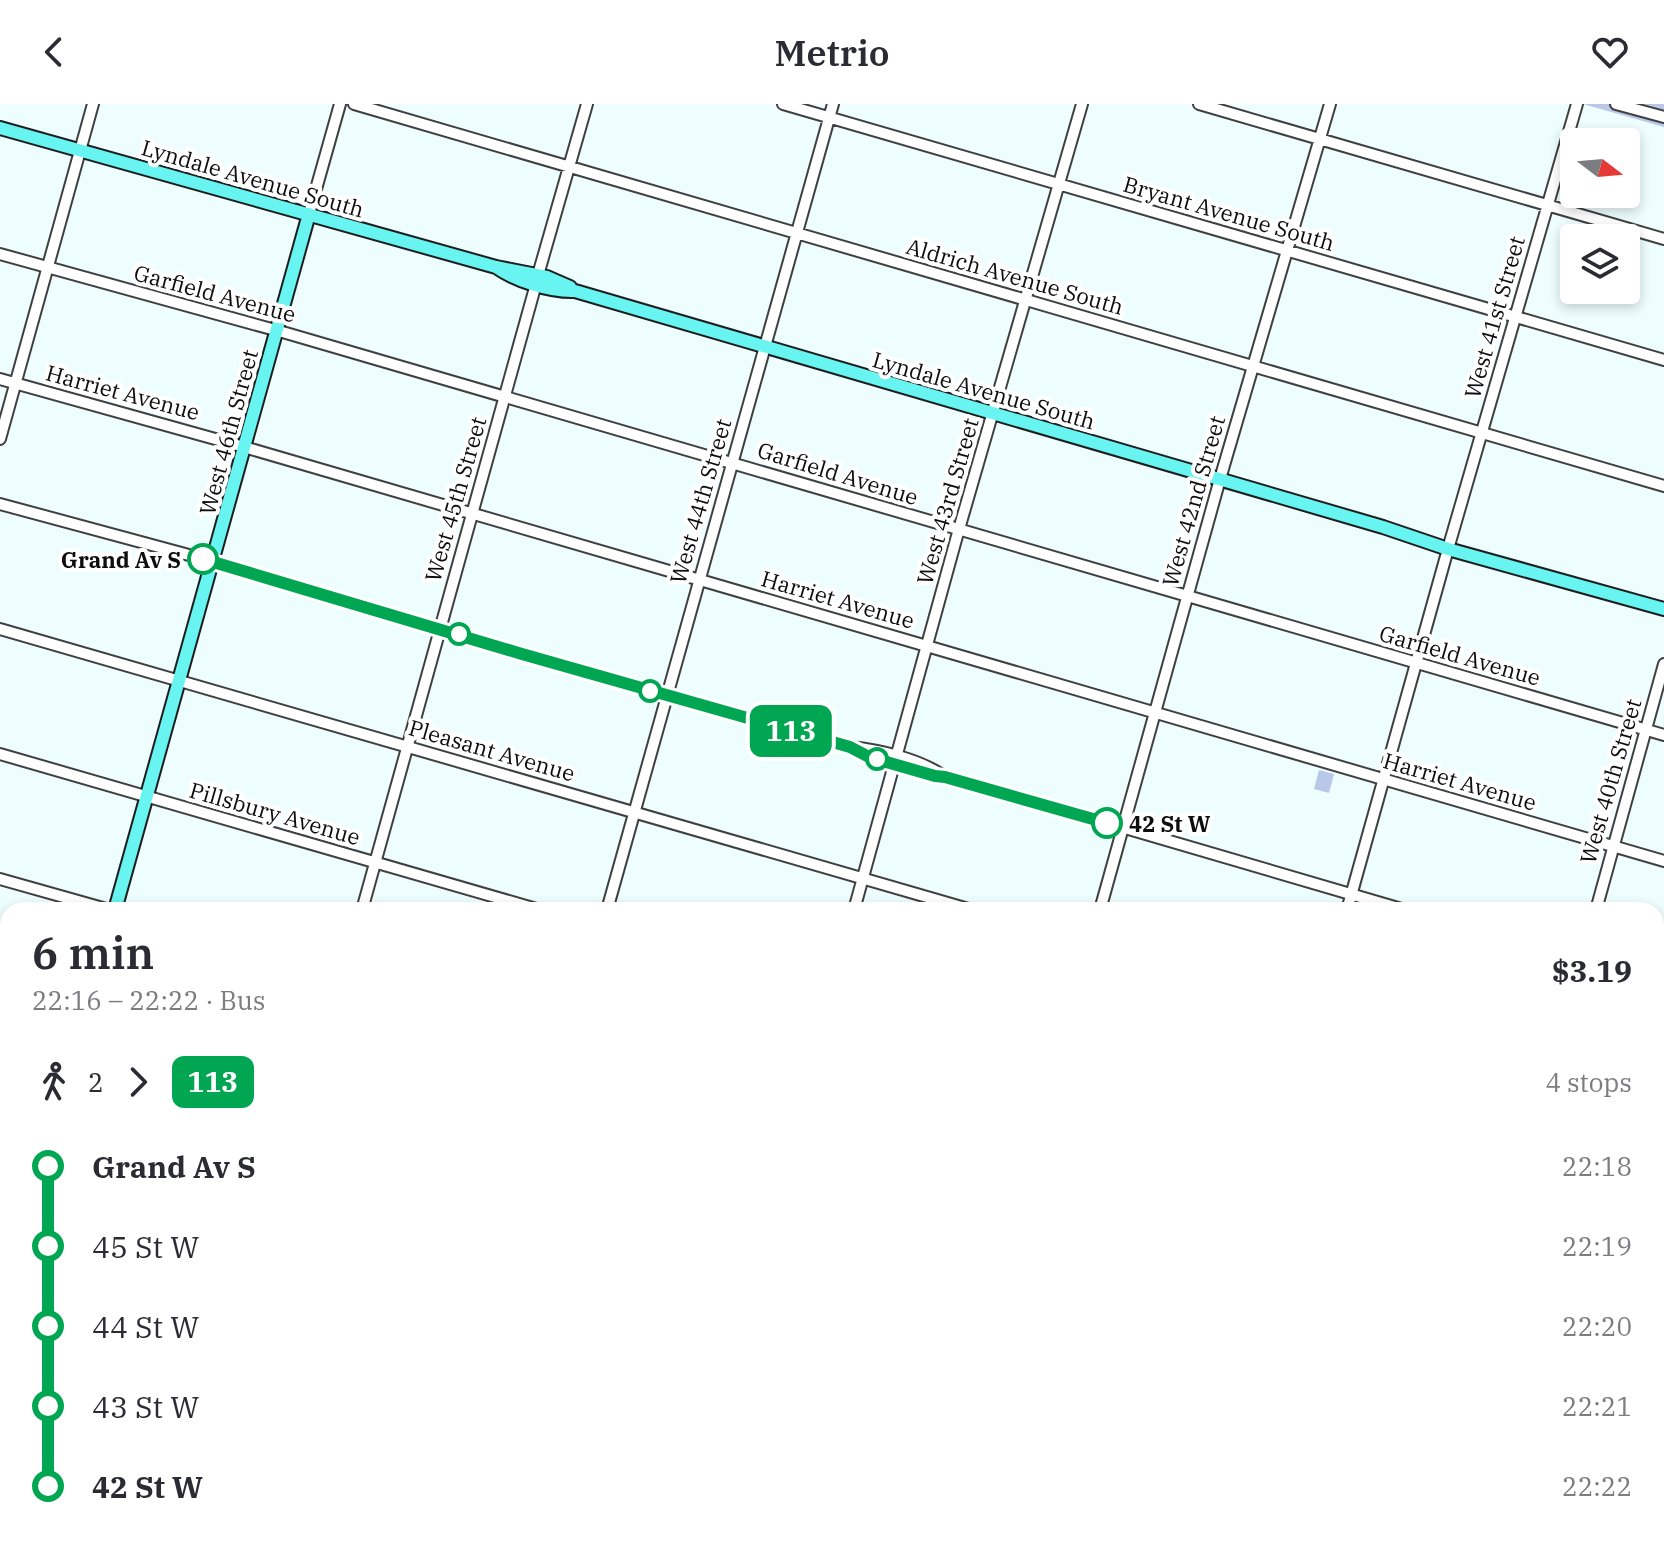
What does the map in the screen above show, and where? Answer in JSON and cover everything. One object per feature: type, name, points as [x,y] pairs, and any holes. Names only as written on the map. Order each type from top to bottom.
[{"type":"main road","name":"Lyndale Avenue South","points":[[0,128],[496,267],[504,273],[565,284],[575,291],[1664,609]]},
{"type":"main road","name":"West 46th Street","points":[[115,902],[148,797],[309,214]]},
{"type":"street","points":[[0,439],[93,104]]},
{"type":"street","name":"West 46th Street","points":[[309,214],[340,104]]},
{"type":"street","name":"Aldrich Avenue South","points":[[354,104],[1664,486]]},
{"type":"street","name":"West 45th Street","points":[[364,902],[587,104]]},
{"type":"street","name":"Bryant Avenue South","points":[[783,104],[1664,360]]},
{"type":"street","name":"West 44th Street","points":[[609,902],[833,104]]},
{"type":"street","name":"West 43rd Street","points":[[856,902],[992,413],[1082,104]]},
{"type":"street","points":[[1199,104],[1664,239]]},
{"type":"street","name":"West 42nd Street","points":[[1102,902],[1220,479],[1330,104]]},
{"type":"street","name":"West 41st Street","points":[[1349,902],[1577,104]]},
{"type":"street","points":[[1616,104],[1664,117]]},
{"type":"street","name":"Garfield Avenue","points":[[0,254],[277,330],[1664,735]]},
{"type":"street","name":"Harriet Avenue","points":[[0,379],[244,447],[1664,861]]},
{"type":"street","points":[[0,504],[57,517],[850,747],[869,757],[896,761],[935,776],[1376,902]]},
{"type":"street","name":"Pleasant Avenue","points":[[0,629],[944,902]]},
{"type":"street","name":"West 40th Street","points":[[1598,902],[1664,664]]},
{"type":"street","name":"Pillsbury Avenue","points":[[0,754],[512,902]]},
{"type":"street","points":[[0,879],[83,902]]},
{"type":"shaded area","points":[[1583,104],[1664,104],[1664,127]]},
{"type":"shaded area","points":[[1319,770],[1334,774],[1329,793],[1314,789]]},
{"type":"bus line","name":"113","points":[[203,559],[850,747],[869,757],[1107,823]]},
{"type":"place","name":"Grand Av S","points":[[203,559]]},
{"type":"place","name":"42 St W","points":[[1107,823]]}]
